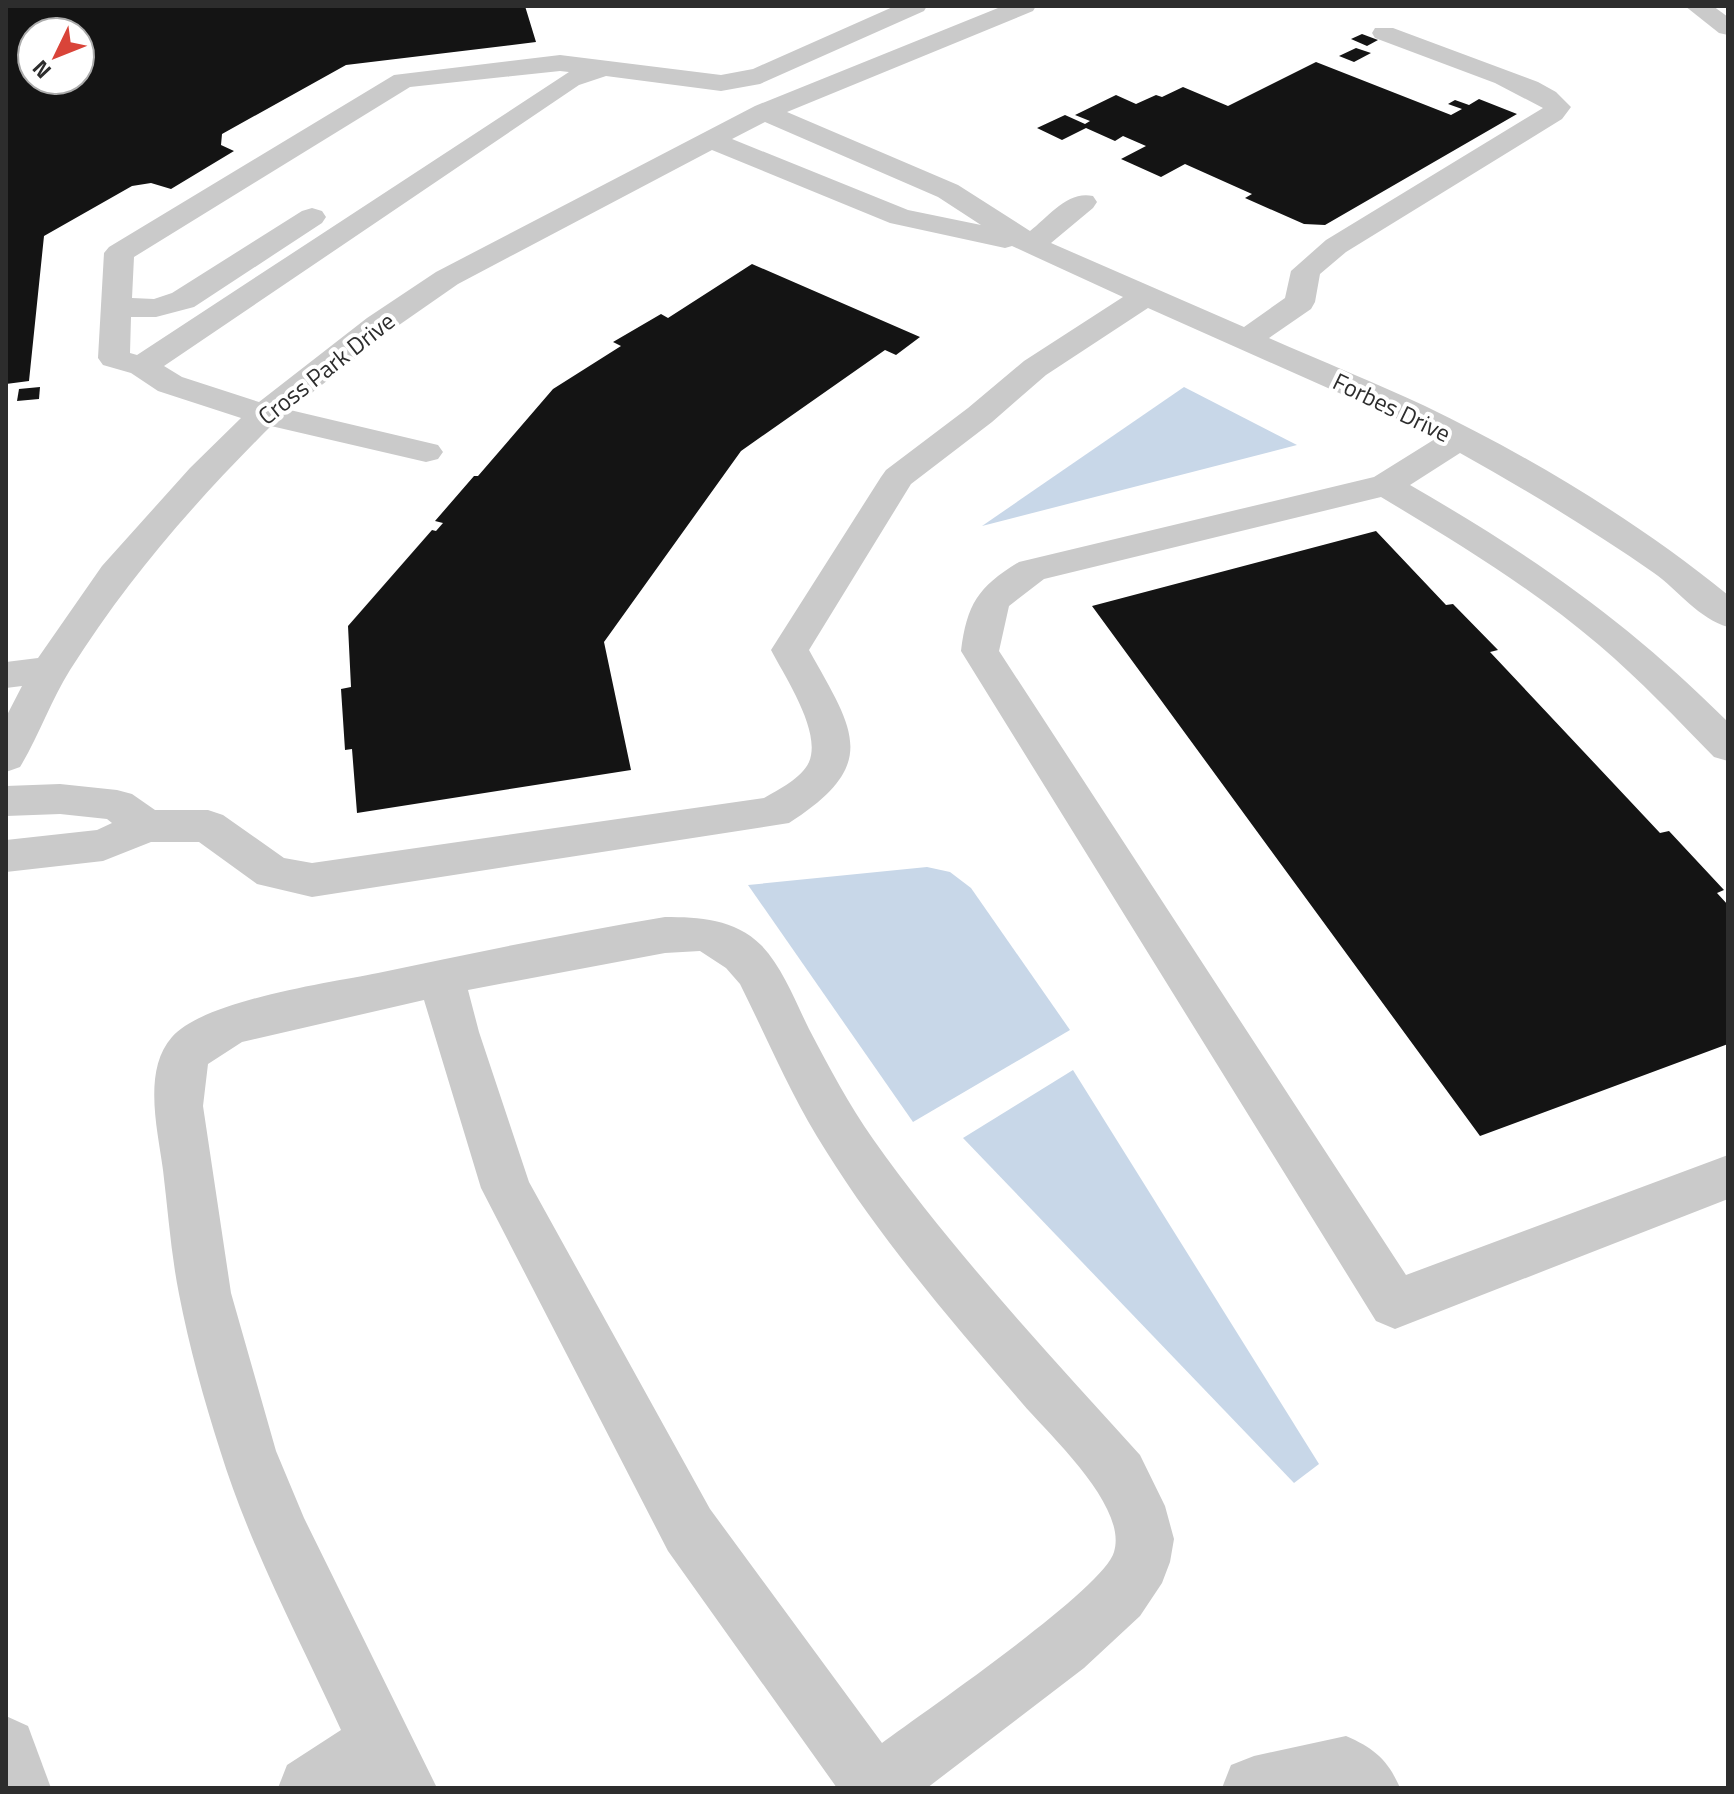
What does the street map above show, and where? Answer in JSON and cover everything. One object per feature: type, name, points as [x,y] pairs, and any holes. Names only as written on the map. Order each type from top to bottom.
[{"type":"street","points":[[426,452],[264,414],[170,384],[142,366],[114,358],[119,253],[403,80],[560,63],[721,83],[760,76],[916,6]]},
{"type":"street","name":"Cross Park Drive","points":[[754,118],[916,6]]},
{"type":"street","name":"Cross Park Drive","points":[[6,757],[50,670],[115,574],[202,475],[264,414],[378,325],[447,278],[754,118],[1024,6]]},
{"type":"street","points":[[1697,6],[1728,28]]},
{"type":"street","points":[[1246,340],[1300,302],[1306,271],[1336,246],[1553,113],[1558,107],[1552,98],[1529,87],[1384,33]]},
{"type":"street","points":[[142,366],[570,80],[604,68]]},
{"type":"street","points":[[405,157],[510,90],[508,80],[494,69]]},
{"type":"street","name":"Forbes Drive","points":[[661,76],[754,118],[948,191],[1031,245],[1414,414],[1552,490],[1670,567],[1728,615]]},
{"type":"street","name":"Forbes Drive","points":[[710,140],[900,217],[1031,245]]},
{"type":"street","points":[[116,307],[156,308],[183,300],[340,199]]},
{"type":"street","points":[[1031,245],[1083,202]]},
{"type":"street","points":[[6,856],[103,845],[146,826],[208,826],[272,872],[312,880],[774,812],[804,793],[829,765],[832,732],[790,650],[898,477],[980,415],[1035,368],[1146,296]]},
{"type":"street","points":[[1458,439],[1386,485],[1032,570],[998,590],[984,618],[980,651],[1395,1304],[1728,1177]]},
{"type":"street","points":[[1386,485],[1461,529],[1595,622],[1676,694],[1728,747]]},
{"type":"street","points":[[6,675],[50,670]]},
{"type":"street","points":[[6,801],[60,799],[117,805],[146,826]]},
{"type":"street","points":[[310,1788],[392,1765],[282,1537],[248,1451],[205,1293],[179,1106],[181,1071],[188,1052],[204,1039],[228,1027],[264,1016],[442,977],[551,954],[665,935],[700,934],[720,940],[742,955],[757,972],[825,1105],[855,1153],[920,1242],[1120,1475],[1137,1503],[1144,1532],[1141,1562],[1123,1593],[1071,1638],[876,1788],[689,1530],[674,1503],[506,1188],[455,1032],[442,977]]},
{"type":"street","points":[[6,1748],[19,1788]]},
{"type":"street","points":[[1254,1788],[1346,1768],[1368,1788]]},
{"type":"water","points":[[1184,387],[1297,445],[982,526]]},
{"type":"water","points":[[927,867],[950,872],[971,888],[1070,1030],[913,1122],[748,885]]},
{"type":"water","points":[[1073,1070],[1319,1464],[1294,1483],[963,1138]]},
{"type":"building","points":[[6,6],[525,6],[536,42],[346,65],[222,134],[221,145],[234,151],[171,189],[151,183],[132,186],[44,236],[29,381],[6,384]]},
{"type":"building","points":[[1362,34],[1378,40],[1367,46],[1351,39]]},
{"type":"building","points":[[1356,48],[1371,53],[1354,62],[1339,56]]},
{"type":"building","points":[[1316,62],[1451,115],[1462,109],[1448,104],[1455,100],[1469,105],[1479,99],[1517,114],[1325,225],[1304,224],[1245,198],[1252,194],[1185,164],[1161,177],[1121,159],[1146,146],[1123,136],[1115,141],[1086,128],[1062,140],[1037,128],[1065,115],[1085,124],[1090,121],[1075,115],[1116,95],[1136,104],[1183,87],[1228,106]]},
{"type":"building","points":[[752,264],[920,337],[896,355],[885,350],[741,451],[604,642],[631,770],[357,813],[352,749],[345,750],[341,689],[351,687],[348,626],[432,530],[436,531],[443,523],[435,521],[553,389],[621,346],[613,342],[661,314],[668,318]]},
{"type":"building","points":[[40,387],[39,399],[17,401],[19,389]]},
{"type":"building","points":[[1376,531],[1446,605],[1453,604],[1498,650],[1490,652],[1660,833],[1669,831],[1724,890],[1717,893],[1728,905],[1728,1044],[1480,1136],[1092,606]]}]
